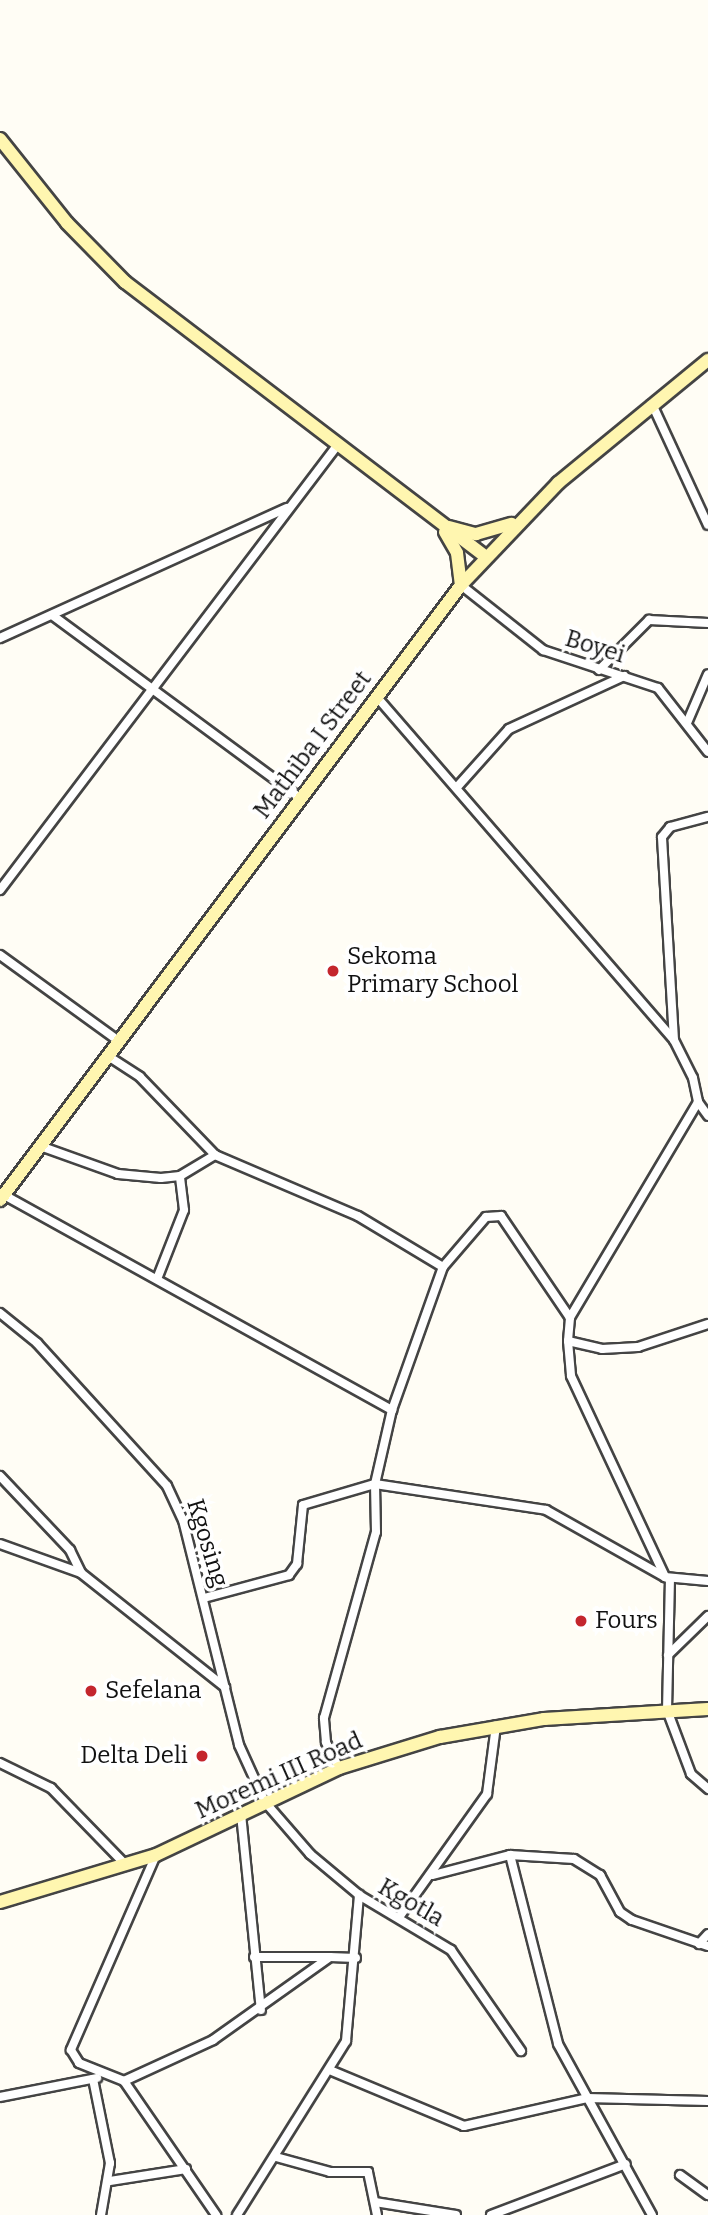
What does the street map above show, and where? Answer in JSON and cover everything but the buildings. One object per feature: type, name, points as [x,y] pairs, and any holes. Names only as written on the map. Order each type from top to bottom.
[{"type":"street","points":[[0,139],[67,223],[125,282],[336,447],[486,557]]},
{"type":"street","name":"Mathiba I Street","points":[[2,1198],[299,797],[461,585],[516,523],[652,403],[702,367],[708,359]]},
{"type":"street","points":[[652,403],[708,525]]},
{"type":"street","points":[[0,890],[336,447]]},
{"type":"street","points":[[0,638],[289,507]]},
{"type":"street","points":[[438,524],[476,534],[516,523]]},
{"type":"street","points":[[438,524],[453,542],[461,585]]},
{"type":"street","name":"Boyei","points":[[461,585],[543,650],[658,688],[708,752]]},
{"type":"street","points":[[52,615],[299,797]]},
{"type":"street","points":[[599,670],[649,620],[708,623]]},
{"type":"street","points":[[687,723],[708,674]]},
{"type":"street","points":[[458,786],[509,729],[625,676]]},
{"type":"street","points":[[376,695],[458,786],[522,871],[674,1040]]},
{"type":"street","points":[[708,817],[670,827],[663,837],[674,1040],[698,1102],[708,1116]]},
{"type":"street","points":[[0,955],[119,1041]]},
{"type":"street","points":[[108,1056],[140,1077],[215,1156],[358,1216],[443,1267]]},
{"type":"street","points":[[698,1102],[570,1318],[568,1341],[571,1376],[667,1577],[667,1710],[691,1774],[708,1789]]},
{"type":"street","points":[[40,1146],[118,1174],[180,1177],[215,1156]]},
{"type":"street","points":[[157,1279],[184,1210],[180,1177]]},
{"type":"street","points":[[2,1198],[157,1279],[391,1410]]},
{"type":"street","points":[[339,1768],[326,1742],[324,1718],[376,1532],[375,1484],[391,1410],[443,1267],[495,1213],[570,1318]]},
{"type":"street","name":"Kgosing","points":[[0,1313],[37,1343],[167,1486],[204,1598],[239,1745],[265,1802]]},
{"type":"street","points":[[568,1341],[602,1349],[638,1347],[708,1324]]},
{"type":"street","points":[[0,1476],[70,1550],[81,1573]]},
{"type":"street","points":[[204,1598],[289,1575],[297,1564],[303,1505],[375,1484],[547,1510],[667,1577],[708,1581]]},
{"type":"street","points":[[0,1544],[81,1573],[225,1687]]},
{"type":"street","points":[[668,1656],[708,1616]]},
{"type":"street","name":"Moremi III Road","points":[[0,1902],[156,1855],[339,1768],[496,1726],[667,1710],[708,1709]]},
{"type":"street","points":[[400,1916],[433,1874],[487,1794],[496,1726]]},
{"type":"street","points":[[0,1763],[51,1788],[126,1865]]},
{"type":"street","name":"Kgotla","points":[[265,1802],[310,1854],[359,1895],[400,1916],[452,1950],[521,2051]]},
{"type":"street","points":[[241,1814],[261,2010]]},
{"type":"street","points":[[156,1855],[118,1950],[70,2042],[79,2063],[105,2076],[124,2081],[216,2215]]},
{"type":"street","points":[[433,1874],[510,1855],[574,1859],[600,1875],[620,1912],[632,1920],[704,1945],[708,1934]]},
{"type":"street","points":[[510,1855],[554,2032],[652,2215]]},
{"type":"street","points":[[237,2215],[332,2071],[352,2019],[359,1895]]},
{"type":"street","points":[[254,1956],[356,1958]]},
{"type":"street","points":[[124,2081],[261,2010],[330,1956]]},
{"type":"street","points":[[332,2071],[464,2126],[587,2098],[708,2101]]},
{"type":"street","points":[[0,2097],[105,2076]]},
{"type":"street","points":[[93,2080],[110,2181],[101,2215]]},
{"type":"street","points":[[276,2157],[330,2172],[366,2171],[377,2215]]},
{"type":"street","points":[[491,2215],[626,2164]]},
{"type":"street","points":[[110,2181],[186,2169]]},
{"type":"street","points":[[680,2175],[708,2195]]},
{"type":"street","points":[[375,2202],[456,2215]]},
{"type":"place","name":"Sekoma Primary School","points":[[333,971]]},
{"type":"place","name":"Fours","points":[[581,1621]]},
{"type":"place","name":"Sefelana","points":[[91,1691]]},
{"type":"place","name":"Delta Deli","points":[[202,1756]]}]
